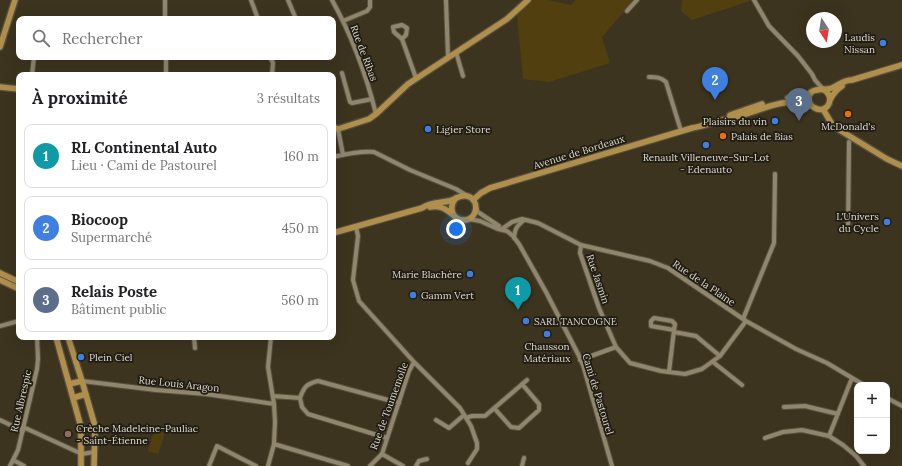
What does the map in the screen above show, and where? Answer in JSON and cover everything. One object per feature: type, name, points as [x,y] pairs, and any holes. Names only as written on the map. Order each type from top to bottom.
[{"type":"main road","points":[[0,47],[15,0]]},
{"type":"main road","points":[[336,128],[368,119],[376,114],[387,102],[416,78],[507,19],[528,0]]},
{"type":"main road","points":[[852,80],[835,90],[828,105],[823,109],[817,109],[811,106],[809,100],[812,92],[817,89],[828,89],[847,80],[852,80],[902,65]]},
{"type":"main road","points":[[0,86],[16,89]]},
{"type":"main road","points":[[823,89],[830,96],[830,101]]},
{"type":"main road","name":"Avenue de Bordeaux","points":[[692,128],[696,125],[760,105],[782,99],[802,97],[812,92]]},
{"type":"main road","name":"Avenue de Bordeaux","points":[[473,200],[490,188],[784,102],[802,103],[811,106]]},
{"type":"main road","points":[[738,116],[760,105]]},
{"type":"main road","points":[[823,109],[833,126],[887,159],[902,166]]},
{"type":"main road","points":[[336,232],[432,206],[441,207],[460,219],[468,219],[475,214],[476,205],[473,200],[467,196],[463,196],[450,201],[426,205],[422,208]]},
{"type":"main road","points":[[455,216],[452,210],[452,203],[456,198]]},
{"type":"main road","points":[[0,273],[16,281]]},
{"type":"main road","points":[[0,280],[16,288]]},
{"type":"main road","points":[[57,340],[81,428],[82,466]]},
{"type":"main road","points":[[69,340],[95,426],[94,466]]},
{"type":"main road","points":[[69,384],[82,381]]},
{"type":"main road","points":[[73,398],[86,394]]},
{"type":"street","points":[[165,0],[165,16]]},
{"type":"street","points":[[251,0],[257,16]]},
{"type":"street","points":[[288,0],[295,16]]},
{"type":"street","name":"Rue de Ribas","points":[[332,0],[343,21],[364,72],[376,114]]},
{"type":"street","points":[[343,21],[367,11],[370,7],[370,0]]},
{"type":"street","points":[[446,0],[448,57]]},
{"type":"street","points":[[627,11],[637,0]]},
{"type":"street","points":[[754,0],[769,26],[798,56],[823,89]]},
{"type":"street","points":[[402,39],[416,78]]},
{"type":"street","points":[[456,52],[463,76]]},
{"type":"street","points":[[32,72],[34,60]]},
{"type":"street","points":[[166,60],[166,72]]},
{"type":"street","points":[[271,60],[272,72]]},
{"type":"street","points":[[342,73],[350,102],[352,103],[372,99]]},
{"type":"street","points":[[649,77],[663,79],[666,82],[681,131]]},
{"type":"street","points":[[812,92],[815,80]]},
{"type":"street","points":[[336,128],[343,155]]},
{"type":"street","points":[[843,231],[848,231],[849,142]]},
{"type":"street","points":[[336,156],[369,151],[374,152],[467,196]]},
{"type":"street","name":"Rue Jasmin","points":[[581,245],[580,253],[616,348],[630,362],[661,371],[684,374],[702,369],[720,356],[744,320],[774,243],[775,174]]},
{"type":"street","points":[[453,189],[456,198]]},
{"type":"street","name":"Cami de Pastourel","points":[[476,208],[478,212],[507,231],[520,244],[546,292],[580,360],[612,466]]},
{"type":"street","name":"Cami de Pastourel","points":[[468,219],[475,219],[498,229],[502,229]]},
{"type":"street","points":[[502,229],[512,222],[522,219],[524,220]]},
{"type":"street","points":[[514,238],[516,227],[524,220]]},
{"type":"street","name":"Rue de la Plaine","points":[[524,220],[538,223],[581,245],[660,264],[744,320],[796,349],[827,363],[859,382]]},
{"type":"street","name":"Rue de Toumemolle","points":[[356,227],[358,236],[353,280],[359,302],[414,362],[409,371],[382,454],[370,466]]},
{"type":"street","points":[[669,372],[674,331],[675,324],[672,321],[654,318],[651,321],[651,326],[674,331],[696,336],[720,356]]},
{"type":"street","points":[[0,326],[16,322]]},
{"type":"street","name":"Rue Albrespic","points":[[10,466],[18,450],[37,369],[37,340]]},
{"type":"street","points":[[194,340],[195,348]]},
{"type":"street","points":[[268,466],[274,444],[276,422],[268,367],[271,340]]},
{"type":"street","points":[[580,360],[616,348]]},
{"type":"street","points":[[414,362],[460,408],[471,426],[477,443],[477,449],[468,463]]},
{"type":"street","points":[[713,362],[742,385]]},
{"type":"street","points":[[829,436],[852,378]]},
{"type":"street","points":[[436,420],[449,428],[465,417],[485,416],[527,380]]},
{"type":"street","name":"Rue Louis Aragon","points":[[82,381],[156,390],[206,394],[274,404]]},
{"type":"street","points":[[387,438],[308,414],[302,407],[300,398],[308,383],[318,381],[399,403]]},
{"type":"street","points":[[494,408],[511,427],[519,428],[539,410],[539,404],[522,384]]},
{"type":"street","points":[[272,396],[300,398]]},
{"type":"street","points":[[890,400],[902,406]]},
{"type":"street","points":[[784,407],[805,406],[838,414]]},
{"type":"street","points":[[0,420],[82,454],[94,452]]},
{"type":"street","points":[[765,438],[783,432],[802,430],[829,436],[856,456],[864,466]]},
{"type":"street","points":[[274,444],[348,466]]},
{"type":"street","points":[[209,466],[217,446],[256,466]]},
{"type":"street","points":[[382,454],[403,466]]},
{"type":"street","points":[[522,466],[524,458]]},
{"type":"street","points":[[416,466],[419,461],[427,459]]},
{"type":"street","points":[[13,460],[24,466]]},
{"type":"shaded area","points":[[531,0],[548,0],[571,5],[576,0],[634,0],[602,37],[610,63],[549,82],[523,79],[517,15]]},
{"type":"shaded area","points":[[682,0],[750,1],[692,20],[681,11]]},
{"type":"shaded area","points":[[155,429],[165,433],[158,454],[148,451]]},
{"type":"place","name":"Laudis Nissan","points":[[883,43]]},
{"type":"place","name":"Biocoop","points":[[715,100]]},
{"type":"place","name":"McDonald's","points":[[848,114]]},
{"type":"place","name":"Plaisirs du vin","points":[[775,121]]},
{"type":"place","name":"Relais Poste","points":[[799,121]]},
{"type":"place","name":"Ligier Store","points":[[428,129]]},
{"type":"place","name":"Palais de Bias","points":[[723,136]]},
{"type":"place","name":"Renault Villeneuve-Sur-Lot - Edenauto","points":[[706,145]]},
{"type":"place","name":"L'Univers du Cycle","points":[[887,222]]},
{"type":"place","name":"Marie Blachère","points":[[470,274]]},
{"type":"place","name":"Gamm Vert","points":[[413,295]]},
{"type":"place","name":"RL Continental Auto","points":[[518,310]]},
{"type":"place","name":"SARL TANCOGNE","points":[[526,321]]},
{"type":"place","name":"Chausson Matériaux","points":[[547,334]]},
{"type":"place","name":"Plein Ciel","points":[[81,357]]},
{"type":"place","name":"Crèche Madeleine-Pauliac - Saint-Étienne","points":[[68,434]]}]
